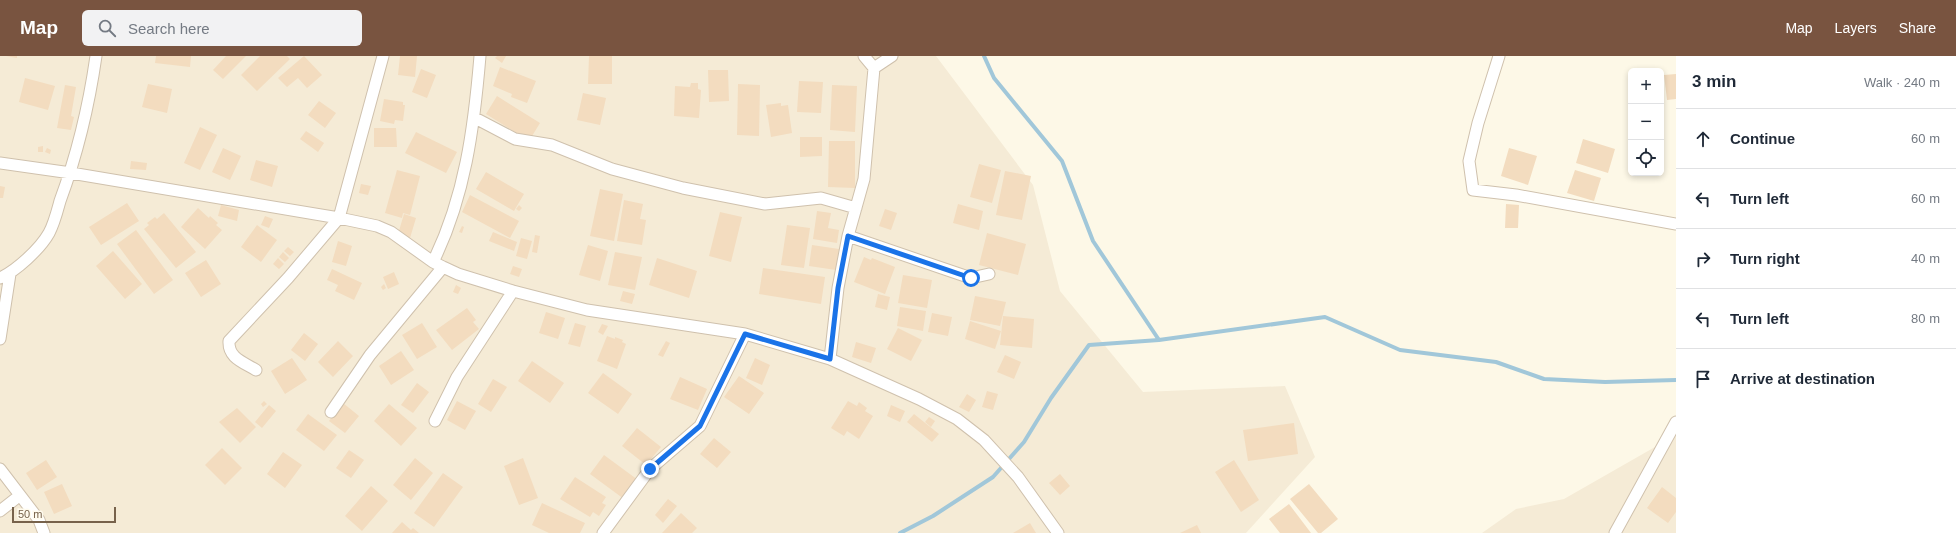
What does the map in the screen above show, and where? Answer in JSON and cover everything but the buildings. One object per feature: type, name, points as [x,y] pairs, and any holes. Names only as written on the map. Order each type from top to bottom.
[{"type":"street","points":[[0,339],[5,276],[35,250],[49,233],[71,173],[90,92],[96,56]]},
{"type":"street","points":[[256,370],[232,356],[228,350],[229,341],[288,278],[339,218],[383,56]]},
{"type":"street","points":[[331,412],[370,355],[438,264],[445,238],[457,206],[475,118],[480,56]]},
{"type":"street","points":[[864,56],[874,68]]},
{"type":"street","points":[[830,359],[838,288],[848,236],[864,179],[874,68],[872,56]]},
{"type":"street","points":[[874,68],[892,56]]},
{"type":"street","points":[[1499,56],[1468,161],[1473,190],[1516,195],[1676,224]]},
{"type":"street","points":[[475,118],[515,138],[552,145],[612,169],[683,188],[765,204],[821,198],[856,208]]},
{"type":"street","points":[[0,164],[71,173],[339,218],[377,226],[391,232],[438,264],[458,274],[513,291],[601,313],[745,334],[830,359],[920,399],[957,419],[984,440],[1018,477],[1058,533]]},
{"type":"street","points":[[848,236],[971,278],[989,274]]},
{"type":"street","points":[[435,421],[457,377],[513,291]]},
{"type":"street","points":[[603,533],[650,469],[700,426],[745,334]]},
{"type":"street","points":[[1615,533],[1676,422]]},
{"type":"street","points":[[0,469],[19,496],[39,520],[44,533]]},
{"type":"street","points":[[0,511],[19,496]]},
{"type":"shaded area","points":[[0,56],[936,56],[1033,185],[1060,291],[1143,392],[1285,386],[1315,457],[1246,533],[0,533]]},
{"type":"shaded area","points":[[1676,435],[1676,533],[1482,533],[1516,509],[1564,499]]},
{"type":"waterway","points":[[984,56],[994,78],[1062,161],[1093,241],[1159,340]]},
{"type":"waterway","points":[[900,533],[933,516],[993,477],[1024,442],[1051,398],[1089,345],[1159,340],[1325,317],[1400,350],[1496,362],[1544,379],[1605,382],[1676,380]]},
{"type":"route","points":[[650,469],[700,426],[745,334],[830,359],[838,288],[848,236],[971,278]]}]
